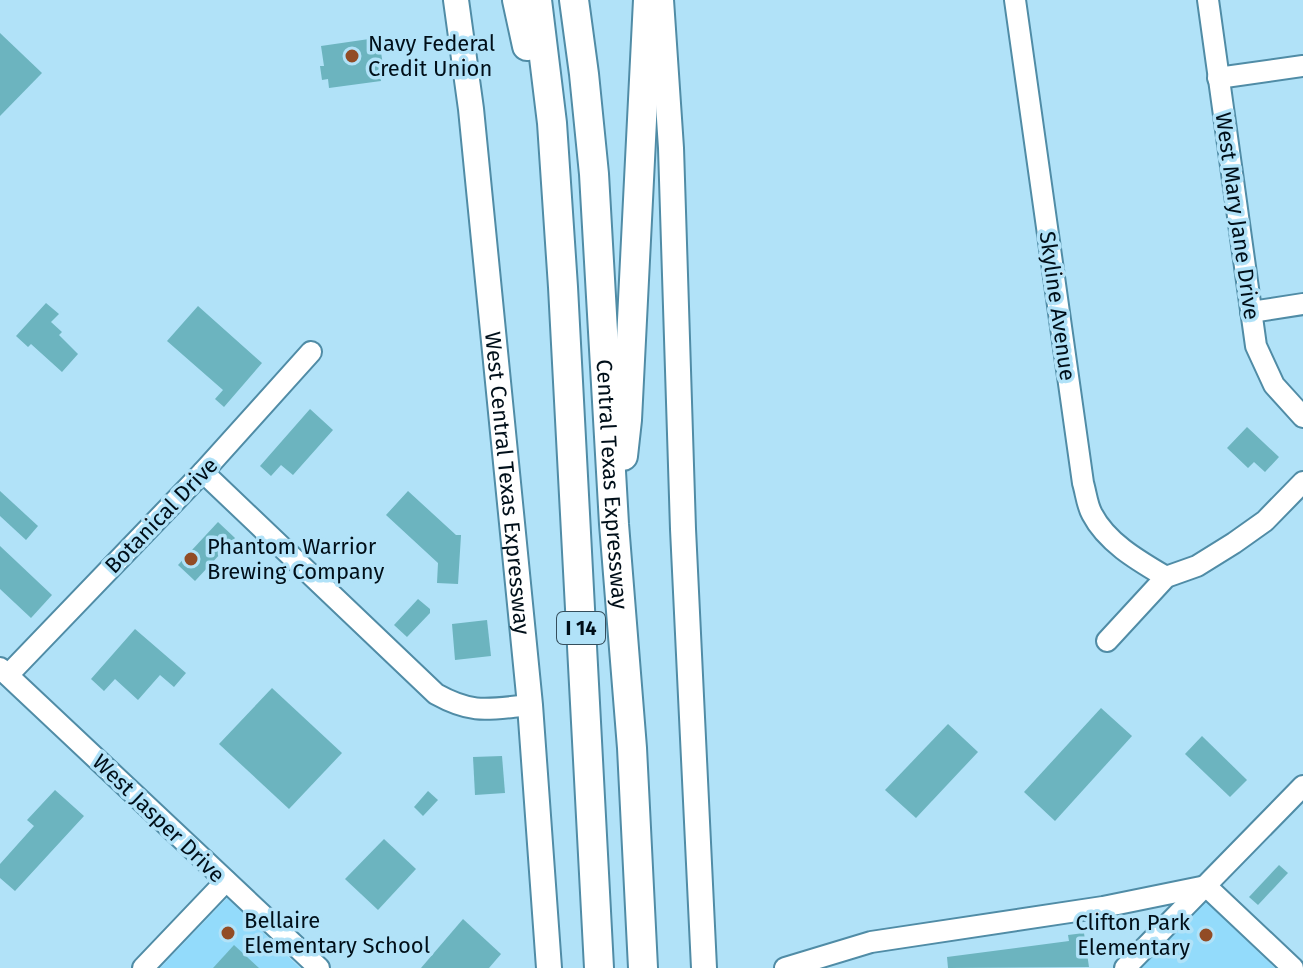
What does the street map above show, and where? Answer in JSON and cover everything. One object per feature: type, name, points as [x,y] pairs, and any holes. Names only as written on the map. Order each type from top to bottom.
[{"type":"highway","points":[[517,0],[533,77],[552,123]]},
{"type":"highway","name":"Central Texas Expressway","points":[[537,0],[552,123],[563,287],[599,968]]},
{"type":"highway","name":"Central Texas Expressway","points":[[574,0],[594,174],[614,524],[632,748],[643,968]]},
{"type":"highway","points":[[614,524],[627,420],[648,0]]},
{"type":"main road","name":"West Central Texas Expressway","points":[[456,0],[472,122],[530,705],[549,968]]},
{"type":"main road","points":[[661,0],[671,133],[683,529],[704,968]]},
{"type":"street","name":"Skyline Avenue","points":[[1015,0],[1083,483],[1090,512],[1104,532],[1126,551],[1166,577]]},
{"type":"street","name":"West Mary Jane Drive","points":[[1208,0],[1256,346],[1274,385],[1303,417]]},
{"type":"street","points":[[1218,78],[1303,66]]},
{"type":"street","points":[[1251,312],[1303,304]]},
{"type":"street","name":"Botanical Drive","points":[[4,671],[203,472],[311,352]]},
{"type":"street","points":[[203,472],[436,694],[462,708],[478,710],[530,705]]},
{"type":"street","points":[[1107,641],[1166,577],[1197,566],[1244,536],[1265,521],[1303,482]]},
{"type":"street","name":"West Jasper Drive","points":[[4,671],[319,968]]},
{"type":"street","points":[[1125,968],[1303,786]]},
{"type":"street","points":[[143,968],[226,881]]},
{"type":"street","points":[[1206,886],[1292,968],[1303,956]]},
{"type":"street","points":[[785,968],[871,942],[1103,907],[1206,886]]},
{"type":"shaded area","name":"Bellaire Elementary School","points":[[227,898],[300,968],[160,968]]},
{"type":"shaded area","name":"Clifton Park Elementary","points":[[1205,901],[1275,968],[1138,968]]},
{"type":"building","points":[[0,33],[42,73],[0,116]]},
{"type":"building","name":"Navy Federal Credit Union","points":[[376,38],[383,65],[379,66],[381,81],[329,88],[328,79],[322,80],[320,66],[324,66],[321,46]]},
{"type":"building","points":[[46,303],[59,314],[51,322],[62,332],[59,335],[78,354],[62,372],[31,344],[28,347],[16,336]]},
{"type":"building","points":[[198,306],[262,363],[224,407],[215,399],[223,390],[167,341]]},
{"type":"building","points":[[310,409],[333,430],[293,475],[281,465],[271,476],[260,466]]},
{"type":"building","points":[[1247,427],[1279,457],[1265,472],[1254,462],[1248,468],[1227,448]]},
{"type":"building","points":[[0,491],[38,526],[26,540],[0,516]]},
{"type":"building","points":[[408,491],[456,535],[461,535],[458,584],[437,583],[438,563],[386,515]]},
{"type":"building","points":[[218,522],[235,538],[195,581],[178,565]]},
{"type":"building","points":[[0,546],[52,595],[31,618],[0,589]]},
{"type":"building","points":[[418,599],[430,609],[430,613],[407,637],[394,625]]},
{"type":"building","points":[[487,620],[491,656],[455,660],[452,624]]},
{"type":"building","points":[[135,629],[186,673],[174,687],[160,675],[138,700],[115,679],[104,691],[91,679]]},
{"type":"building","points":[[272,688],[342,753],[289,809],[219,744]]},
{"type":"building","points":[[1101,708],[1132,736],[1055,821],[1024,792]]},
{"type":"building","points":[[948,724],[978,752],[916,818],[885,790]]},
{"type":"building","points":[[1202,736],[1247,780],[1230,797],[1185,754]]},
{"type":"building","points":[[502,756],[505,793],[475,795],[473,757]]},
{"type":"building","points":[[55,790],[84,816],[15,891],[0,878],[0,864],[34,826],[27,820]]},
{"type":"building","points":[[428,791],[438,800],[423,816],[414,807]]},
{"type":"building","points":[[384,839],[416,869],[378,910],[345,879]]},
{"type":"building","points":[[1279,865],[1288,873],[1258,905],[1249,897]]},
{"type":"building","points":[[463,919],[501,954],[489,968],[421,968]]},
{"type":"building","points":[[1084,933],[1089,967],[948,968],[947,957],[1069,941],[1068,935]]},
{"type":"building","points":[[234,945],[259,968],[213,968]]},
{"type":"place","name":"Navy Federal Credit Union","points":[[352,56]]},
{"type":"place","name":"Phantom Warrior Brewing Company","points":[[191,559]]},
{"type":"place","name":"Bellaire Elementary School","points":[[228,933]]},
{"type":"place","name":"Clifton Park Elementary","points":[[1206,935]]}]
